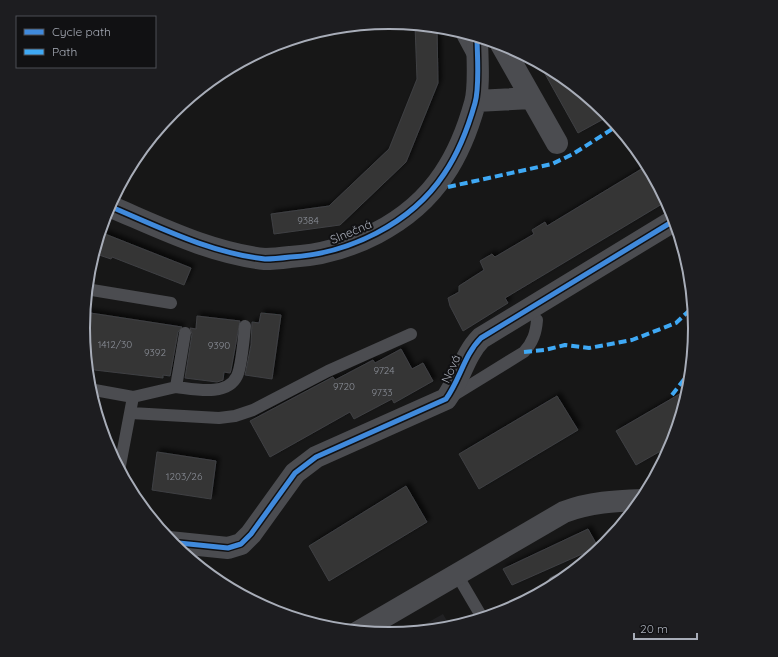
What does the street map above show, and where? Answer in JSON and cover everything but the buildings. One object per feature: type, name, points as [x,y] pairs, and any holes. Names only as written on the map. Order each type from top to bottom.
[{"type":"street","name":"Slnečná","points":[[115,208],[196,242],[230,252],[266,259],[310,256],[340,249],[368,238],[399,219],[425,196],[443,175],[462,143],[476,101],[477,42]]},
{"type":"street","points":[[506,53],[557,143]]},
{"type":"street","points":[[476,101],[531,98]]},
{"type":"street","name":"Nová","points":[[181,543],[228,548],[241,544],[251,534],[295,473],[316,457],[446,399],[455,387],[471,348],[481,338],[670,223]]},
{"type":"street","points":[[367,627],[456,573],[564,512],[582,505],[602,502],[634,500]]},
{"type":"lane","points":[[464,38],[477,62]]},
{"type":"lane","points":[[92,290],[171,303]]},
{"type":"lane","points":[[446,399],[524,352],[531,344],[536,332],[537,320]]},
{"type":"lane","points":[[96,391],[133,398],[176,387],[210,391],[227,387],[237,376],[245,326]]},
{"type":"lane","points":[[176,387],[185,333]]},
{"type":"lane","points":[[131,413],[219,418],[236,416],[253,410],[328,371],[411,334]]},
{"type":"lane","points":[[121,462],[133,398]]},
{"type":"lane","points":[[456,573],[480,614]]},
{"type":"shaded area","points":[[443,614],[448,622],[428,625],[422,626]]},
{"type":"marked path","points":[[448,187],[552,164],[573,154],[612,129]]},
{"type":"marked path","points":[[524,352],[545,350],[565,345],[589,348],[632,340],[676,323],[688,312]]},
{"type":"marked path","points":[[672,395],[684,379]]},
{"type":"cycle path","points":[[115,208],[205,245],[245,256],[265,259],[312,255],[356,243],[396,221],[414,208],[430,192],[444,174],[459,148],[477,96],[477,42]]},
{"type":"cycle path","points":[[180,543],[228,548],[241,544],[251,534],[295,473],[316,457],[446,399],[451,392],[470,352],[481,338],[670,223]]}]
